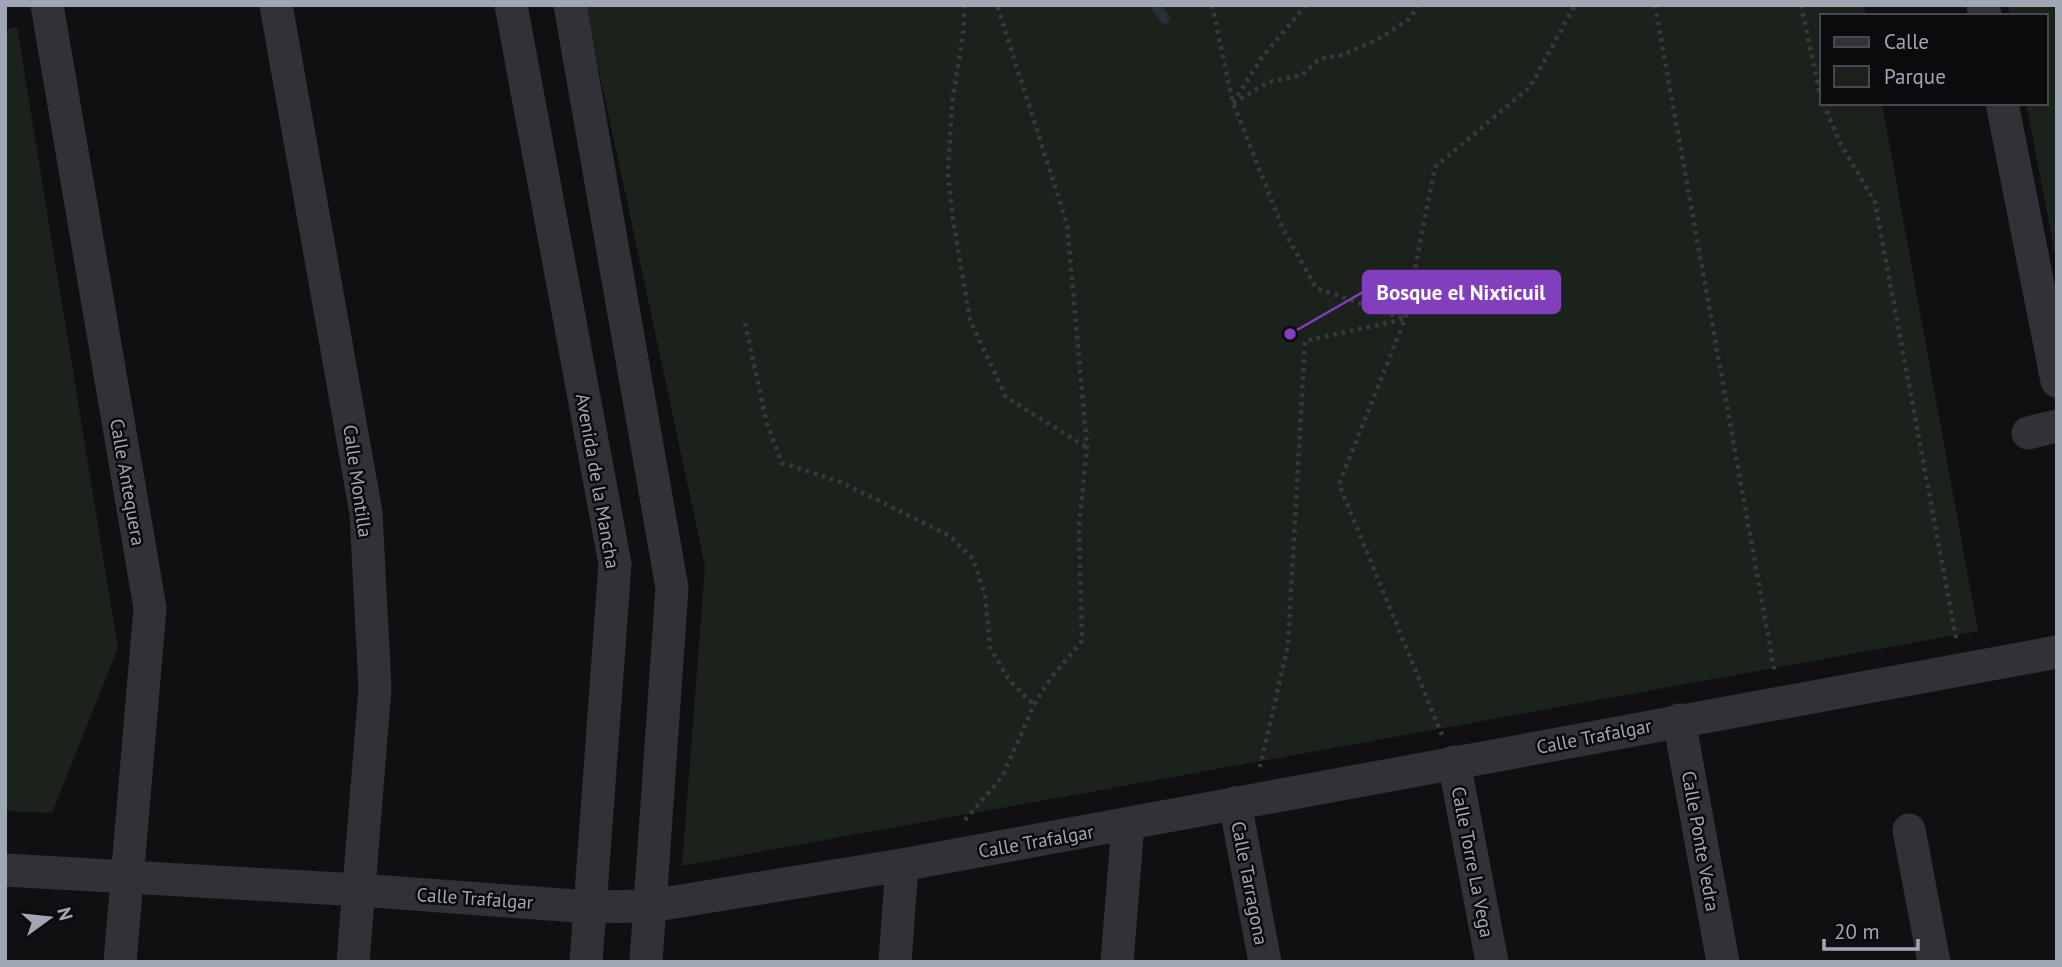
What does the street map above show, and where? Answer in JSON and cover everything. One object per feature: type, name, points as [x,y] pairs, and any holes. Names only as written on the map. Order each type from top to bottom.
[{"type":"street","name":"Calle Antequera","points":[[47,5],[150,608],[120,962]]},
{"type":"street","name":"Calle Montilla","points":[[276,5],[366,513],[375,688],[353,962]]},
{"type":"street","name":"Avenida de la Mancha","points":[[511,5],[615,564],[586,962]]},
{"type":"street","points":[[570,5],[672,588],[646,962]]},
{"type":"street","points":[[2002,105],[2057,381]]},
{"type":"street","name":"Calle Trafalgar","points":[[5,870],[359,890],[590,907],[650,906],[1128,824],[2057,652]]},
{"type":"street","name":"Calle Ponte Vedra","points":[[1679,720],[1723,962]]},
{"type":"street","name":"Calle Torre La Vega","points":[[1454,762],[1493,962]]},
{"type":"street","name":"Calle Tarragona","points":[[1235,803],[1265,962]]},
{"type":"street","points":[[1117,962],[1128,824]]},
{"type":"street","points":[[1909,830],[1934,962]]},
{"type":"street","points":[[895,962],[917,862]]},
{"type":"path","points":[[965,5],[952,103],[948,174],[970,320],[1006,397],[1087,447]]},
{"type":"path","points":[[917,862],[1002,777],[1034,705],[1049,679],[1082,640],[1079,526],[1087,447],[1067,224],[997,5]]},
{"type":"path","points":[[1212,5],[1233,103],[1283,229],[1316,288],[1405,319]]},
{"type":"path","points":[[1233,103],[1262,57],[1306,5]]},
{"type":"path","points":[[1233,103],[1269,82],[1302,75],[1319,59],[1343,55],[1380,38],[1409,19],[1419,5]]},
{"type":"path","points":[[1454,762],[1339,484],[1405,319],[1435,167],[1530,86],[1575,5]]},
{"type":"path","points":[[1656,5],[1780,702]]},
{"type":"path","points":[[1801,5],[1820,94]]},
{"type":"path","points":[[1823,105],[1840,143],[1875,202],[1962,669]]},
{"type":"path","points":[[1259,771],[1288,645],[1306,341],[1405,319]]},
{"type":"path","points":[[745,323],[767,424],[782,463],[841,482],[950,536],[973,559],[985,595],[990,647],[1009,680],[1034,705]]},
{"type":"path","points":[[1761,673],[1774,669]]},
{"type":"green space","points":[[585,5],[1864,5],[1866,14],[1820,14],[1820,105],[1882,105],[1978,631],[682,866],[705,566]]},
{"type":"green space","points":[[2008,5],[2057,5],[2057,264],[2026,105],[2048,105],[2048,14],[2010,14]]},
{"type":"green space","points":[[17,27],[118,648],[52,813],[5,811],[5,30]]},
{"type":"waterway","points":[[1155,5],[1165,19]]},
{"type":"place","name":"Bosque el Nixticuil","points":[[1290,334]]}]
